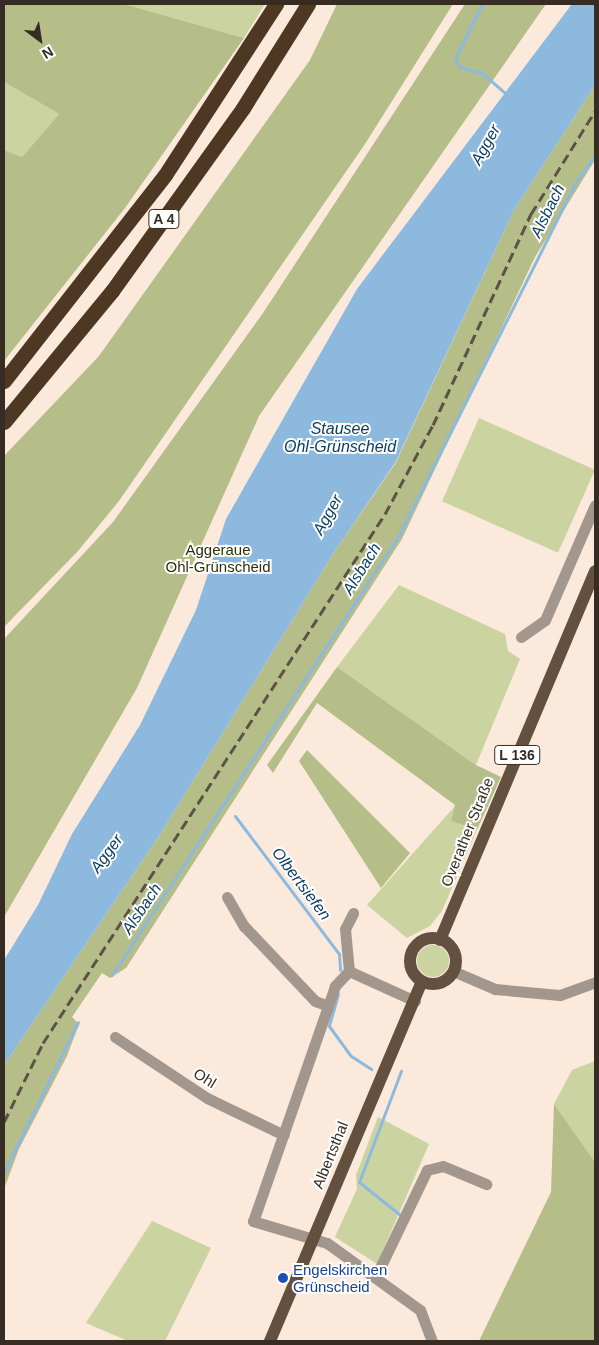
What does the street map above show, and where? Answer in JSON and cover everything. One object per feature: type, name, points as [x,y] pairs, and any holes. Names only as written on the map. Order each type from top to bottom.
[{"type":"highway","name":"A 4","points":[[4,381],[164,175],[276,4]]},
{"type":"highway","name":"A 4","points":[[4,422],[112,291],[243,108],[308,4]]},
{"type":"main road","name":"Overather Straße","points":[[440,940],[595,571]]},
{"type":"main road","points":[[440,940],[454,953],[453,971],[440,983],[422,982],[411,966],[412,952],[421,942],[440,940]]},
{"type":"main road","name":"Albertsthal","points":[[270,1341],[422,982]]},
{"type":"street","points":[[522,637],[545,620],[595,505]]},
{"type":"street","points":[[227,897],[244,926],[316,1000],[326,1005]]},
{"type":"street","points":[[353,913],[345,928],[349,971],[326,1005],[284,1135],[252,1221],[315,1238],[376,1276],[420,1310],[432,1341]]},
{"type":"street","points":[[349,971],[415,1001]]},
{"type":"street","points":[[453,971],[495,989],[560,995],[595,982]]},
{"type":"street","name":"Ohl","points":[[115,1037],[207,1098],[284,1135]]},
{"type":"street","points":[[376,1276],[427,1170],[443,1166],[486,1184]]},
{"type":"green space","points":[[4,4],[124,4],[244,38],[125,208],[4,361],[4,150],[22,157],[59,114],[4,82]]},
{"type":"green space","points":[[124,4],[265,4],[244,38]]},
{"type":"green space","points":[[337,4],[453,4],[365,144],[119,501],[78,551],[4,627],[4,456],[99,356],[310,60]]},
{"type":"green space","points":[[465,4],[546,4],[259,416],[137,688],[4,917],[4,639],[113,522],[263,313]]},
{"type":"green space","points":[[4,82],[59,114],[22,157],[4,150]]},
{"type":"green space","points":[[595,85],[595,160],[535,257],[402,539],[126,968],[110,978],[102,973],[72,1017],[79,1024],[67,1056],[19,1149],[4,1189],[4,1065],[161,833],[333,554],[395,464],[514,210]]},
{"type":"green space","points":[[479,418],[595,470],[558,553],[442,501]]},
{"type":"green space","points":[[399,585],[505,634],[508,651],[520,659],[476,765],[337,667]]},
{"type":"green space","points":[[337,667],[476,765],[501,777],[477,830],[451,821],[455,805],[317,703],[273,773],[267,765]]},
{"type":"green space","points":[[307,750],[410,853],[381,888],[299,761]]},
{"type":"green space","points":[[455,806],[451,821],[477,830],[442,911],[430,926],[407,938],[367,905]]},
{"type":"green space","points":[[433,945],[444,950],[449,961],[444,972],[433,977],[422,972],[417,961],[422,950]]},
{"type":"green space","points":[[595,1061],[595,1162],[554,1104],[572,1070]]},
{"type":"green space","points":[[554,1104],[595,1162],[595,1341],[479,1341],[551,1192]]},
{"type":"green space","points":[[378,1117],[429,1144],[377,1264],[335,1237],[357,1189],[356,1175]]},
{"type":"green space","points":[[152,1221],[211,1248],[165,1341],[128,1341],[86,1323]]},
{"type":"water","name":"Stausee Ohl-Grünscheid","points":[[572,4],[595,4],[595,85],[514,210],[395,463],[333,554],[161,833],[4,1065],[4,960],[38,905],[72,834],[140,725],[196,610],[226,519],[357,289]]},
{"type":"waterway","points":[[482,4],[455,59],[460,67],[482,73],[507,95]]},
{"type":"waterway","name":"Alsbach","points":[[112,975],[399,535],[574,185],[595,155]]},
{"type":"waterway","name":"Olbertsiefen","points":[[235,816],[339,954],[340,970]]},
{"type":"waterway","name":"Olbertsiefen","points":[[338,994],[329,1026],[351,1056],[371,1069]]},
{"type":"waterway","name":"Alsbach","points":[[4,1172],[78,1022]]},
{"type":"waterway","name":"Olbertsiefen","points":[[399,1214],[359,1182],[401,1071]]},
{"type":"railway","points":[[4,1122],[43,1043],[385,514],[433,425],[531,214],[595,111]]},
{"type":"place","name":"Engelskirchen Grünscheid","points":[[283,1278]]},
{"type":"water label","name":"Agger","points":[[486,145]]},
{"type":"water label","name":"Agger","points":[[328,515]]},
{"type":"water label","name":"Agger","points":[[107,854]]},
{"type":"park label","name":"Aggeraue Ohl-Grünscheid","points":[[218,558]]}]
